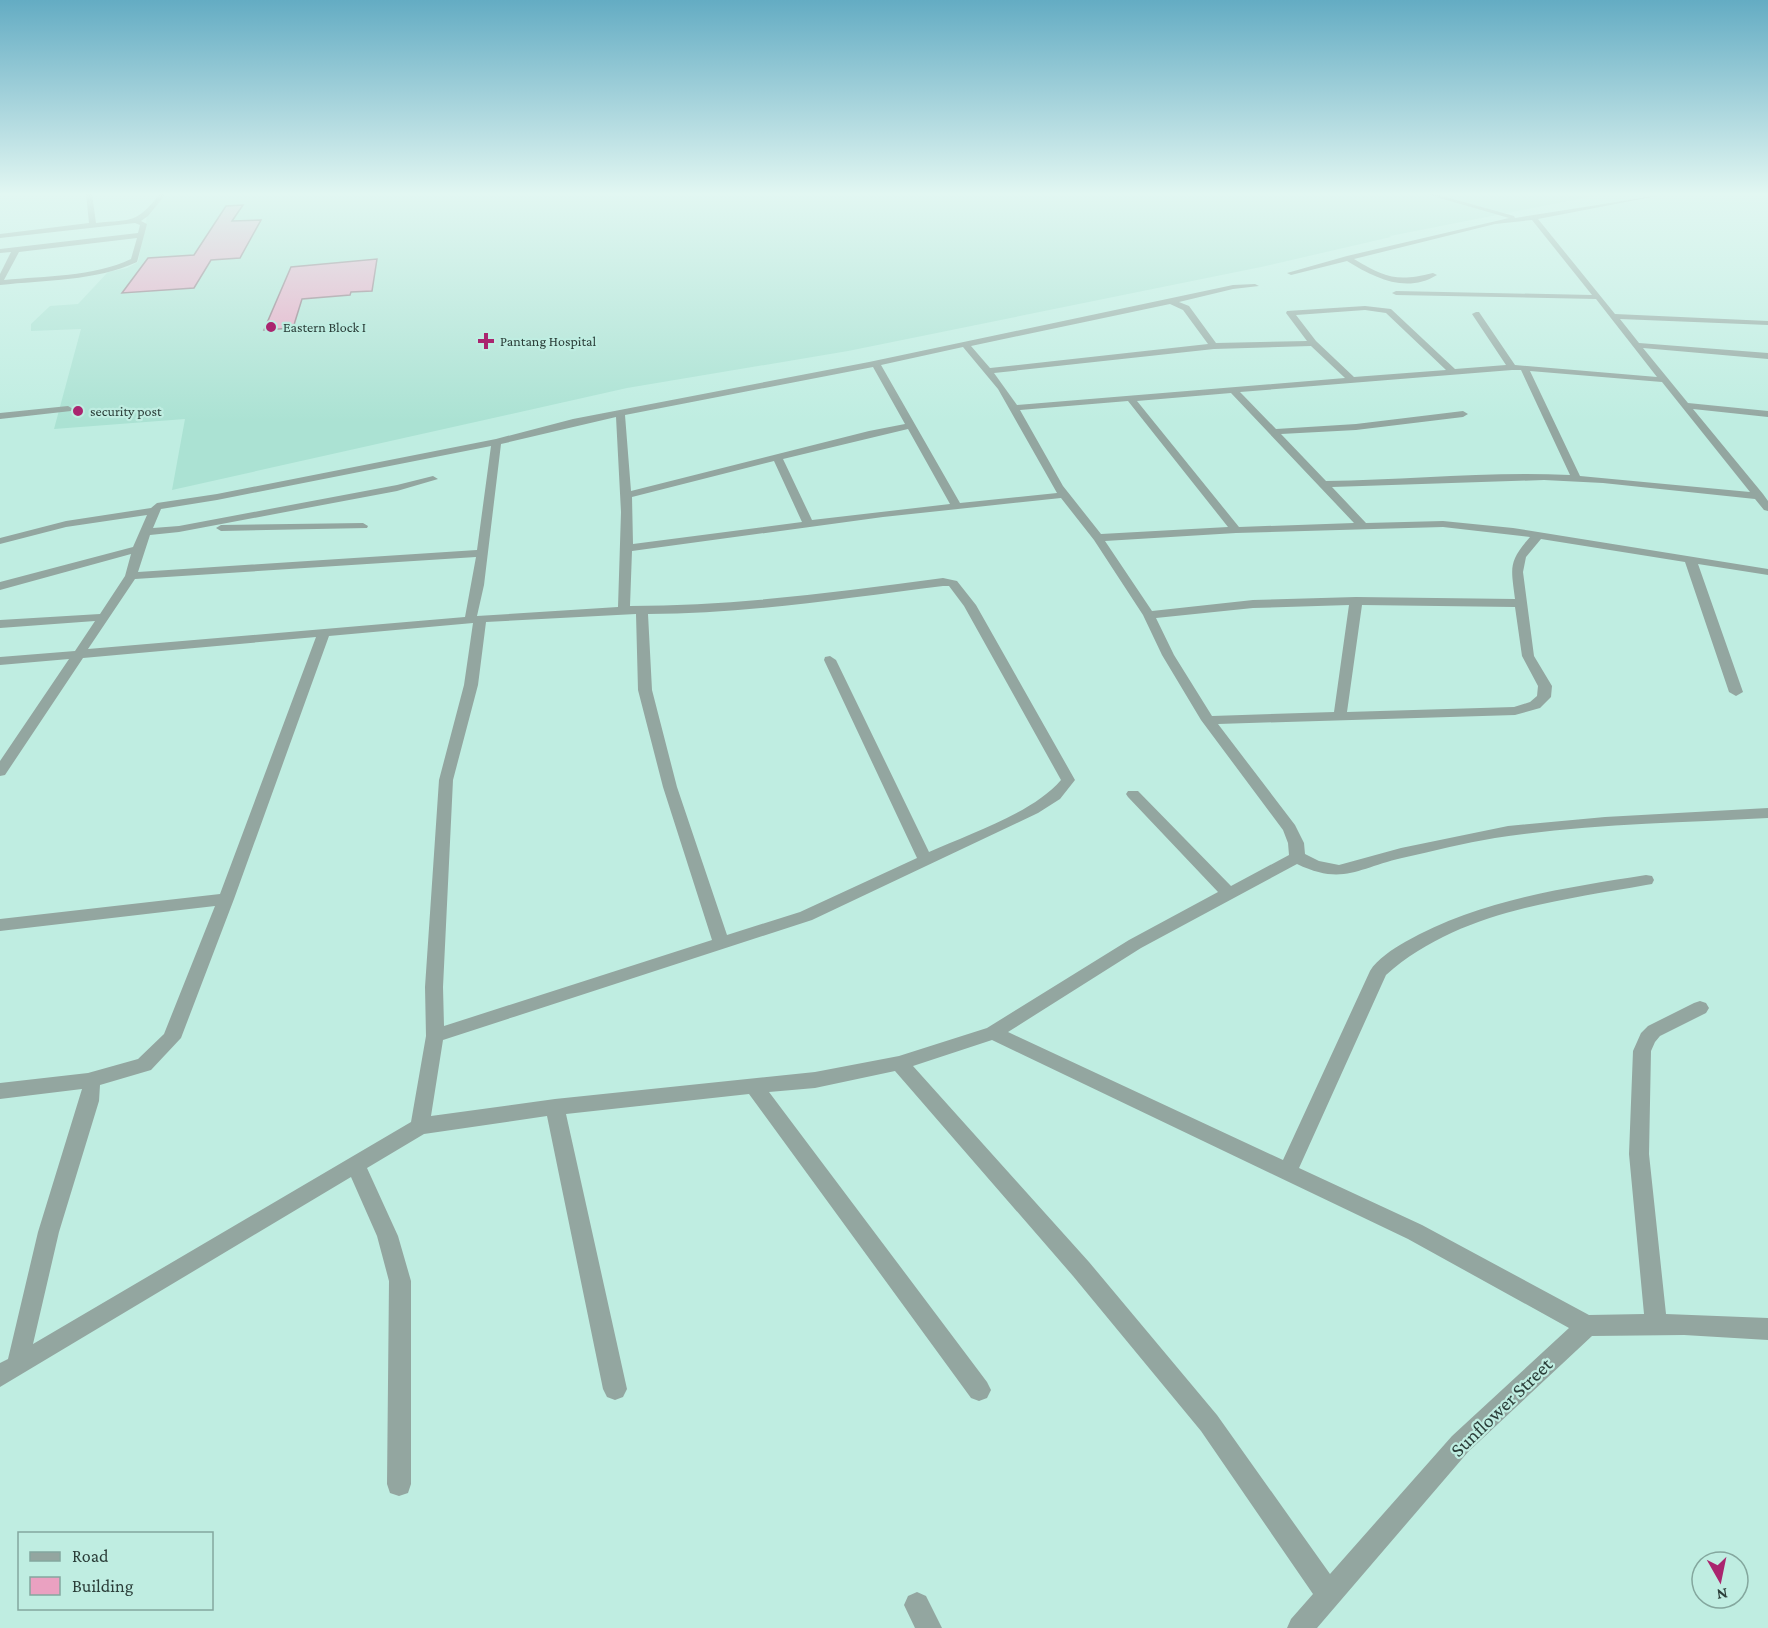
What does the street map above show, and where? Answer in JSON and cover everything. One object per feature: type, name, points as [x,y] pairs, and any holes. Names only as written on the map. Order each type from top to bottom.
[{"type":"street","points":[[0,282],[102,270]]},
{"type":"street","points":[[1291,273],[1302,270]]},
{"type":"street","points":[[1369,270],[1392,282],[1409,282],[1433,275]]},
{"type":"street","points":[[1575,270],[1768,508]]},
{"type":"street","points":[[9,289],[17,281]]},
{"type":"street","points":[[0,772],[131,576],[138,549],[157,506],[217,497],[496,442],[573,422],[876,363],[1233,287],[1255,286]]},
{"type":"street","points":[[1396,293],[1596,297]]},
{"type":"street","points":[[1171,302],[1185,308],[1214,346]]},
{"type":"street","points":[[1352,380],[1313,343],[1290,313],[1335,309],[1382,309],[1394,316],[1452,371]]},
{"type":"street","points":[[1476,314],[1512,367]]},
{"type":"street","points":[[1612,316],[1768,323]]},
{"type":"street","points":[[988,371],[1214,346],[1313,343]]},
{"type":"street","points":[[965,344],[1015,408],[1064,495],[1098,538],[1149,615],[1168,655],[1208,720],[1290,829],[1296,843],[1297,857]]},
{"type":"street","points":[[1637,345],[1768,356]]},
{"type":"street","points":[[876,363],[957,506]]},
{"type":"street","points":[[1015,408],[1512,367],[1664,380]]},
{"type":"street","points":[[1524,367],[1576,478]]},
{"type":"street","points":[[1233,390],[1362,525]]},
{"type":"street","points":[[1130,398],[1236,530]]},
{"type":"street","points":[[1683,405],[1768,414]]},
{"type":"street","points":[[0,417],[68,409]]},
{"type":"street","points":[[620,414],[625,455],[625,526],[629,548],[624,610]]},
{"type":"street","points":[[1274,432],[1356,427],[1462,414]]},
{"type":"street","points":[[625,496],[778,459],[869,434],[910,426]]},
{"type":"street","points":[[420,1126],[435,1036],[434,987],[446,780],[471,685],[478,585],[496,442]]},
{"type":"street","points":[[778,459],[808,524]]},
{"type":"street","points":[[1324,484],[1404,483],[1489,478],[1576,478],[1759,496]]},
{"type":"street","points":[[179,529],[397,488],[433,479]]},
{"type":"street","points":[[629,548],[808,524],[1064,495]]},
{"type":"street","points":[[0,541],[66,524],[155,511]]},
{"type":"street","points":[[1098,538],[1236,530],[1443,524],[1538,535],[1768,572]]},
{"type":"street","points":[[146,532],[179,529],[363,526]]},
{"type":"street","points":[[1208,720],[1515,711],[1535,705],[1545,697],[1545,686],[1528,656],[1517,572],[1520,556],[1538,535]]},
{"type":"street","points":[[0,586],[138,549]]},
{"type":"street","points":[[131,576],[482,553]]},
{"type":"street","points":[[1690,559],[1736,692]]},
{"type":"street","points":[[0,661],[475,620],[624,610],[681,610],[843,595],[943,582],[953,583],[970,605],[1068,780],[1055,796],[1033,810],[806,916],[435,1036]]},
{"type":"street","points":[[1149,615],[1253,604],[1356,601],[1520,603]]},
{"type":"street","points":[[1340,716],[1356,601]]},
{"type":"street","points":[[642,610],[645,690],[670,787],[721,943]]},
{"type":"street","points":[[0,624],[104,617]]},
{"type":"street","points":[[0,1090],[88,1081],[144,1065],[171,1038],[226,899],[324,632]]},
{"type":"street","points":[[830,660],[925,860]]},
{"type":"street","points":[[1133,794],[1229,894]]},
{"type":"street","points":[[1297,857],[1317,868],[1337,871],[1356,869],[1397,854],[1506,831],[1768,813]]},
{"type":"street","points":[[0,1376],[420,1126],[555,1107],[815,1080],[899,1063],[993,1033],[1135,944],[1297,857]]},
{"type":"street","points":[[1287,1173],[1379,971],[1404,950],[1469,920],[1544,898],[1646,880]]},
{"type":"street","points":[[0,925],[226,899]]},
{"type":"street","points":[[1656,1325],[1639,1154],[1642,1051],[1647,1038],[1654,1031],[1700,1008]]},
{"type":"street","points":[[993,1033],[1415,1232],[1587,1326],[1656,1325],[1768,1329]]},
{"type":"street","points":[[899,1063],[1081,1269],[1209,1423],[1330,1596]]},
{"type":"street","points":[[18,1365],[43,1247],[89,1101],[92,1088],[88,1081]]},
{"type":"street","points":[[754,1087],[979,1389]]},
{"type":"street","points":[[555,1107],[615,1389]]},
{"type":"street","points":[[355,1165],[389,1234],[396,1255],[400,1281],[399,1484]]},
{"type":"street","name":"Sunflower Street","points":[[1300,1628],[1460,1444],[1587,1326]]},
{"type":"street","points":[[917,1605],[929,1628]]},
{"type":"shaded area","points":[[118,270],[1246,270],[848,351],[627,388],[172,490],[185,419],[54,429],[81,329],[31,331],[31,324],[50,306],[78,304],[108,272]]},
{"type":"building","points":[[139,270],[205,270],[194,288],[122,293]]},
{"type":"building","points":[[290,270],[375,270],[372,291],[302,299],[293,328],[264,330]]},
{"type":"place","name":"Eastern Block I","points":[[271,327]]},
{"type":"place","name":"Pantang Hospital","points":[[486,341]]},
{"type":"place","name":"security post","points":[[78,411]]}]
